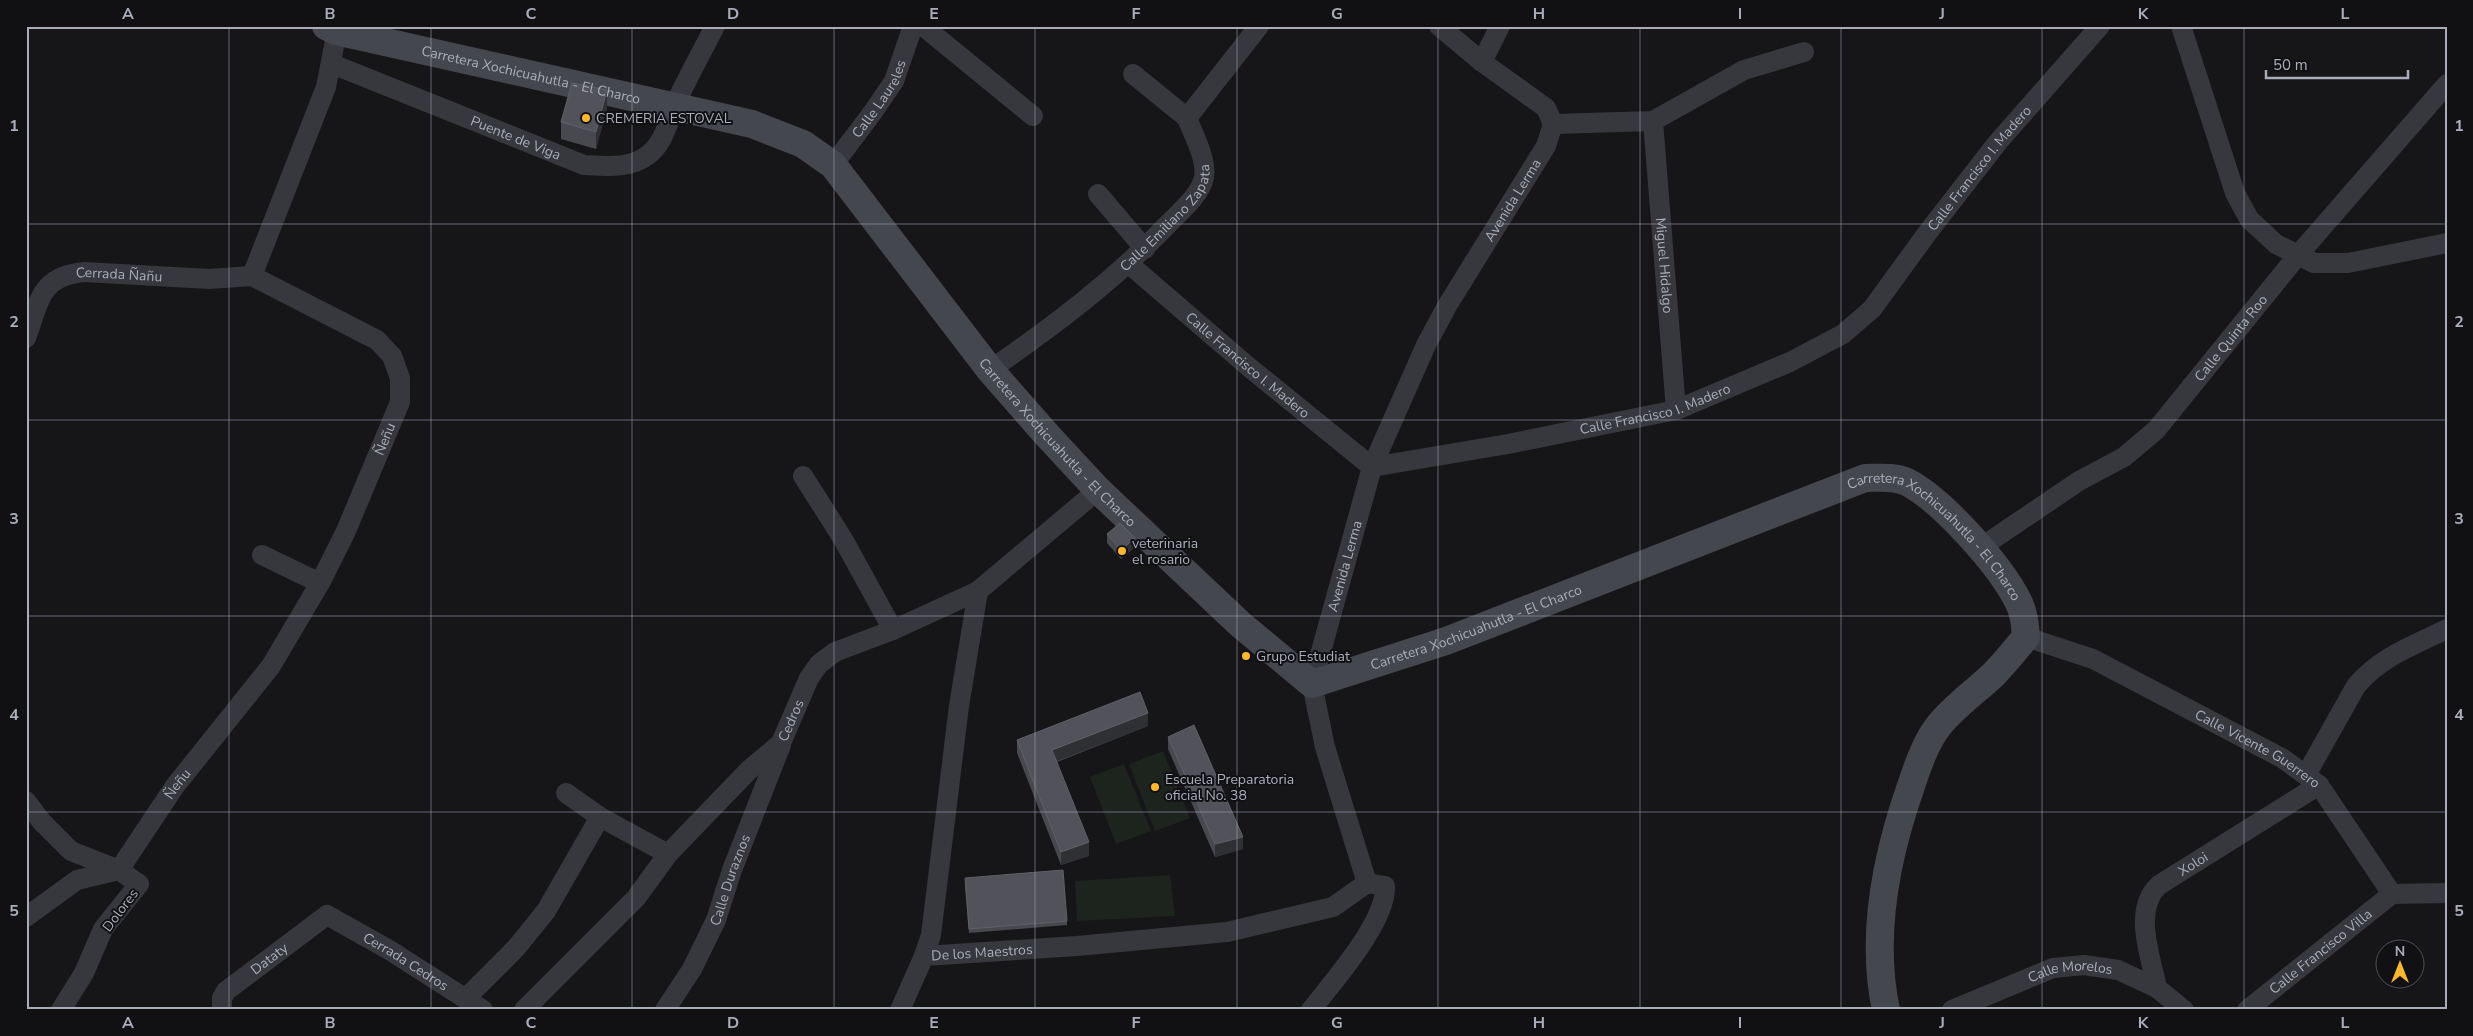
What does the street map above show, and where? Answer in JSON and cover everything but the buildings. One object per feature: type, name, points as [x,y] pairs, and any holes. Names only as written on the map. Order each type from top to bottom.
[{"type":"main road","name":"Carretera Xochicuahutla - El Charco","points":[[334,28],[752,124],[778,132],[803,144],[833,165],[990,370],[1098,490],[1240,624],[1312,684],[1446,641],[1865,478],[1886,477],[1905,481],[1942,509],[1980,548],[2019,601],[2024,616],[2026,638]]},
{"type":"main road","points":[[1886,1010],[1880,981],[1880,919],[1884,887],[1904,805],[1919,764],[1940,725],[1962,701],[1993,675],[2026,638]]},
{"type":"street","name":"Puente de Viga","points":[[332,64],[584,165],[609,167],[629,163],[648,156],[663,136],[675,105],[715,26]]},
{"type":"street","name":"Calle Laureles","points":[[833,165],[894,81],[913,26]]},
{"type":"street","points":[[924,26],[1032,116]]},
{"type":"street","points":[[1134,74],[1187,118],[1259,26]]},
{"type":"street","points":[[1439,26],[1482,62],[1546,108],[1553,124],[1653,121],[1744,70],[1804,52]]},
{"type":"street","points":[[1482,62],[1500,26]]},
{"type":"street","name":"Calle Francisco I. Madero","points":[[1129,264],[1250,368],[1372,467],[1508,444],[1676,410],[1790,362],[1843,334],[1859,322],[1872,310],[1928,232],[1998,142],[2100,26]]},
{"type":"street","points":[[2181,26],[2235,193],[2249,218],[2276,244],[2314,263],[2348,263],[2447,243]]},
{"type":"street","points":[[252,276],[326,87],[332,64],[334,28]]},
{"type":"street","name":"Calle Quinta Roo","points":[[1980,548],[2078,482],[2140,446],[2204,373],[2298,255],[2447,84]]},
{"type":"street","name":"Calle Emiliano Zapata","points":[[990,370],[1050,329],[1129,264],[1187,204],[1201,186],[1204,175],[1202,160],[1187,118]]},
{"type":"street","name":"Miguel Hidalgo","points":[[1653,121],[1676,410]]},
{"type":"street","name":"Avenida Lerma","points":[[1367,883],[1325,747],[1312,684],[1372,467],[1426,346],[1447,306],[1546,146],[1553,124]]},
{"type":"street","points":[[1098,194],[1145,249]]},
{"type":"street","name":"Cerrada Ñañu","points":[[26,338],[44,292],[53,280],[68,274],[85,272],[209,279],[252,276]]},
{"type":"street","name":"Ñeñu","points":[[119,870],[175,786],[271,666],[320,583],[346,531],[400,402],[400,378],[392,356],[377,340],[252,276]]},
{"type":"street","points":[[802,476],[843,539],[893,630]]},
{"type":"street","name":"Cedros","points":[[524,1010],[636,898],[668,854],[749,770],[781,743],[809,678],[819,664],[835,652],[893,630],[978,591],[1098,490]]},
{"type":"street","points":[[262,555],[320,583]]},
{"type":"street","name":"De los Maestros","points":[[978,591],[956,725],[931,935],[924,956],[1077,946],[1227,932],[1333,907],[1367,883]]},
{"type":"street","points":[[2312,780],[2356,686],[2366,674],[2391,656],[2447,629]]},
{"type":"street","name":"Calle Vicente Guerrero","points":[[2026,638],[2093,659],[2282,758],[2312,780],[2392,894]]},
{"type":"street","name":"Calle Duraznos","points":[[665,1010],[692,969],[716,920],[732,870],[781,743]]},
{"type":"street","name":"Xoloi","points":[[2157,988],[2145,922],[2146,904],[2152,892],[2159,885],[2312,780]]},
{"type":"street","points":[[566,793],[600,817],[668,854]]},
{"type":"street","name":"Dolores","points":[[26,801],[42,822],[71,852],[119,870],[139,884],[103,929],[84,973],[61,1010]]},
{"type":"street","points":[[466,998],[516,948],[546,911],[600,817]]},
{"type":"street","points":[[26,918],[77,880],[119,870]]},
{"type":"street","points":[[1312,1010],[1376,921],[1384,900],[1384,886],[1367,883]]},
{"type":"street","points":[[2392,894],[2447,893]]},
{"type":"street","name":"Calle Francisco Villa","points":[[2248,1010],[2392,894]]},
{"type":"street","name":"Cerrada Cedros","points":[[328,915],[391,951],[482,1010]]},
{"type":"street","name":"Dataty","points":[[222,1010],[222,998],[226,991],[328,915]]},
{"type":"street","points":[[900,1010],[924,956]]},
{"type":"street","name":"Calle Morelos","points":[[1952,1010],[2053,968],[2084,965],[2118,970],[2157,988],[2184,1010]]},
{"type":"shaded area","points":[[1163,751],[1190,818],[1155,831],[1129,764]]},
{"type":"shaded area","points":[[1124,764],[1151,831],[1116,844],[1090,777]]},
{"type":"shaded area","points":[[1170,875],[1175,916],[1077,921],[1075,881]]},
{"type":"place","name":"CREMERIA ESTOVAL","points":[[586,118]]},
{"type":"place","name":"veterinaria el rosario","points":[[1122,551]]},
{"type":"place","name":"Grupo Estudiat","points":[[1246,656]]},
{"type":"place","name":"Escuela Preparatoria oficial No. 38","points":[[1155,787]]}]
